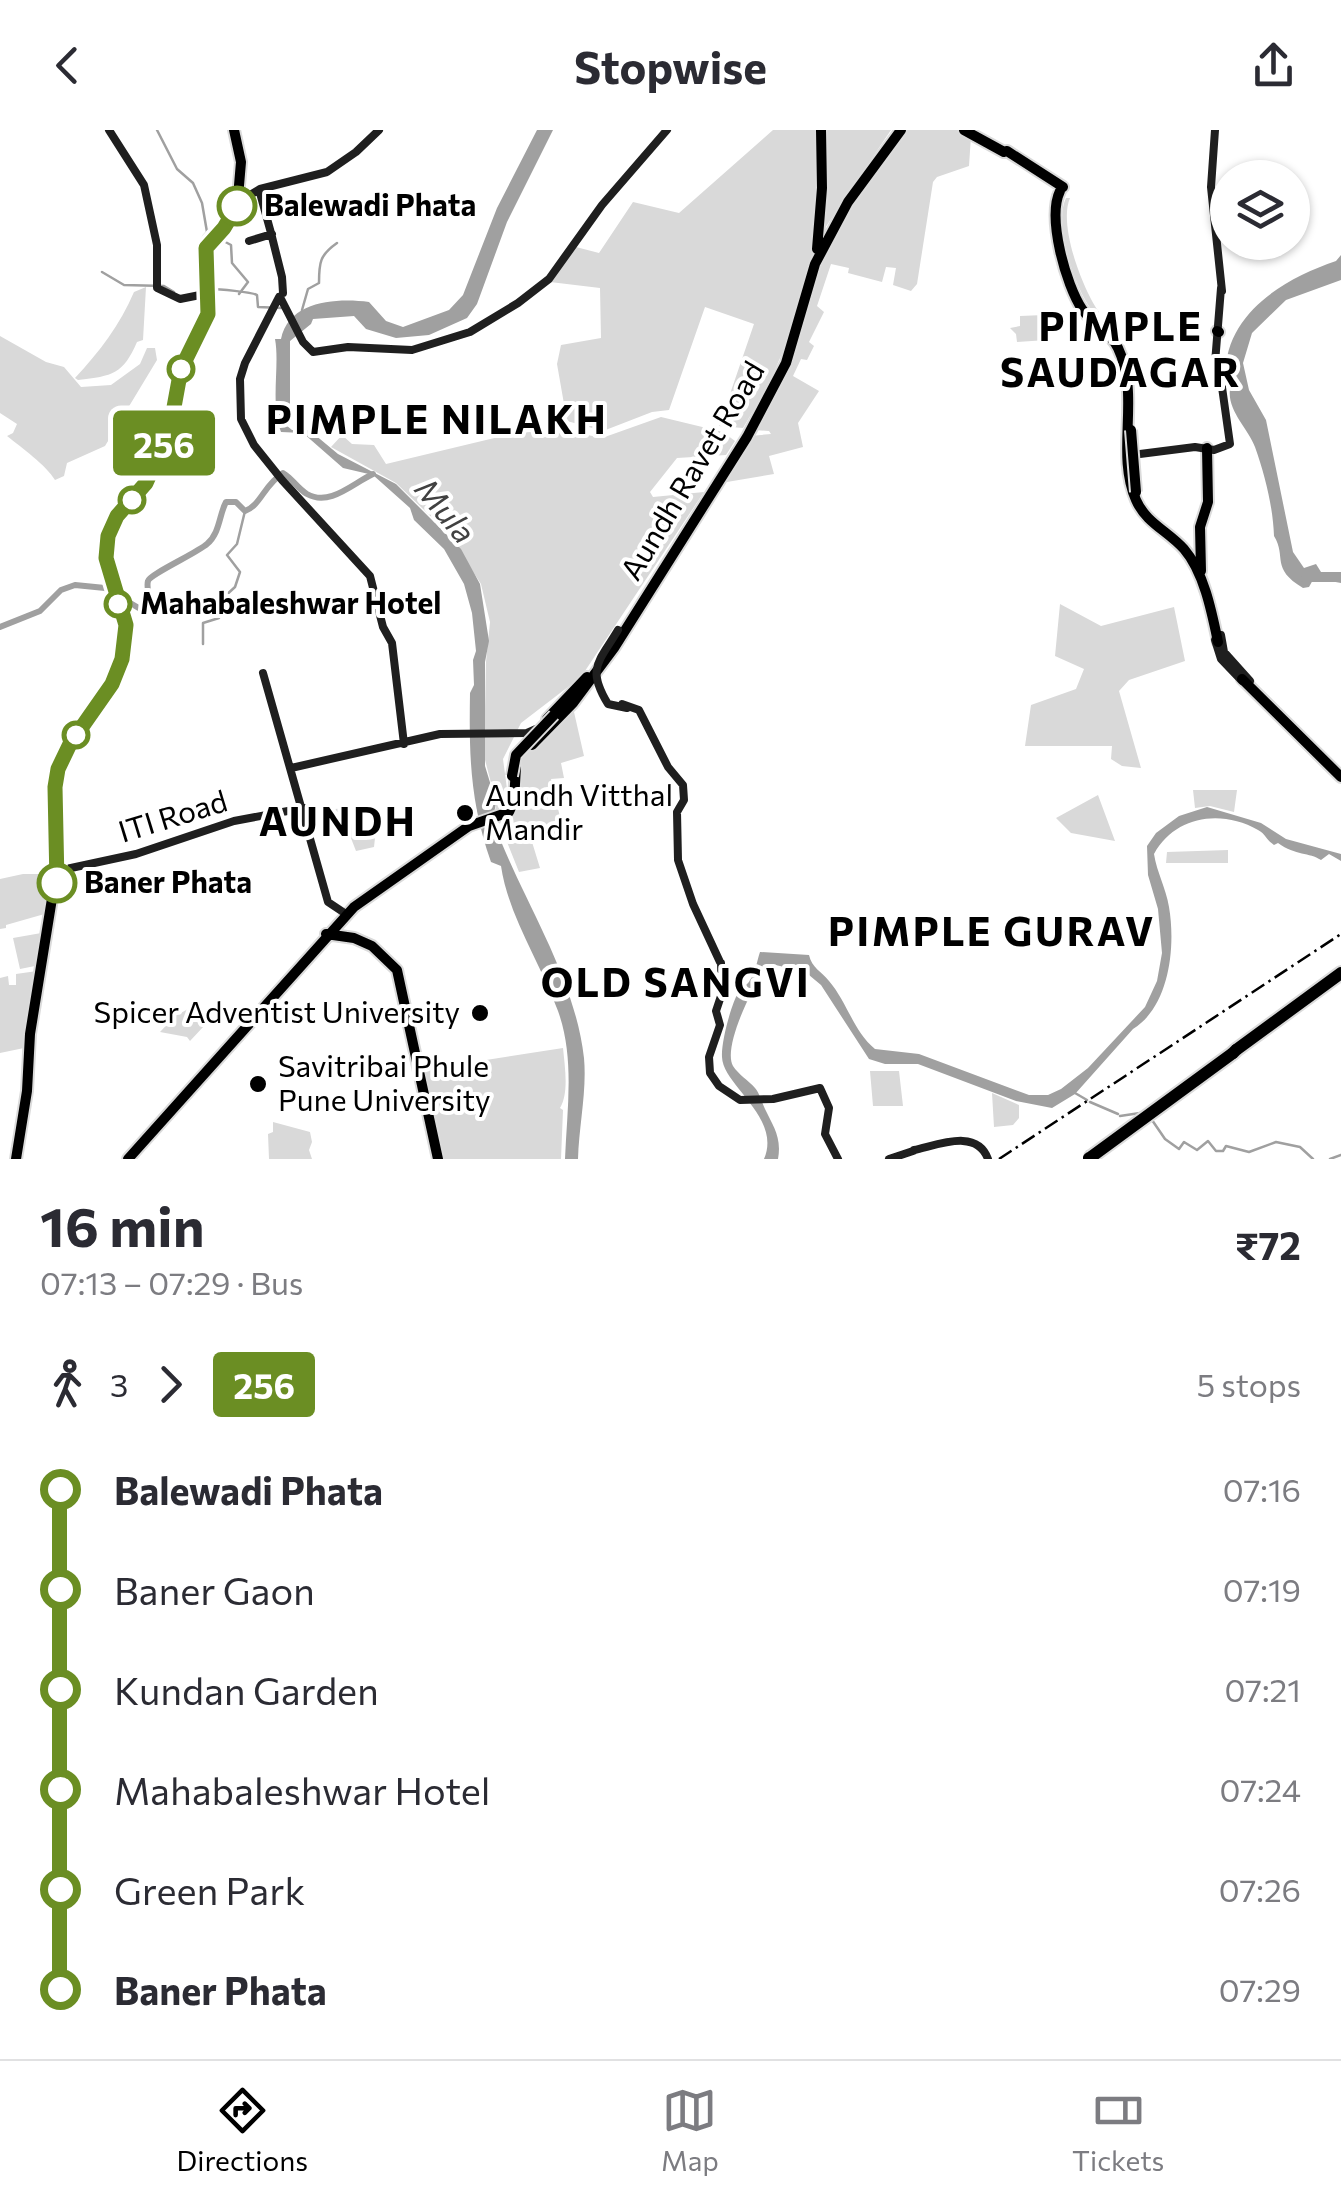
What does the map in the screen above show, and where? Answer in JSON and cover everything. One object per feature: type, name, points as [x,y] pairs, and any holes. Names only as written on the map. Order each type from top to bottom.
[{"type":"highway","points":[[1091,1158],[1341,975]]},
{"type":"highway","points":[[1184,1089],[1204,1080]]},
{"type":"main road","points":[[108,130],[142,181],[157,247],[157,286],[180,299],[206,294]]},
{"type":"main road","points":[[17,1159],[27,1091],[28,1048],[58,870],[58,769],[70,744],[112,684],[124,636],[104,555],[108,529],[145,482],[154,464],[170,423],[179,368],[206,314],[202,255],[212,236],[225,226],[237,202],[242,162],[235,130]]},
{"type":"main road","points":[[237,202],[328,174],[357,154],[380,130]]},
{"type":"main road","points":[[276,302],[304,342],[315,351],[348,347],[412,350],[468,331],[542,285],[666,130]]},
{"type":"main road","points":[[822,130],[824,234]]},
{"type":"main road","points":[[817,249],[822,130]]},
{"type":"main road","name":"Aundh Ravet Road","points":[[558,712],[593,678],[768,389],[824,234],[896,130]]},
{"type":"main road","points":[[967,130],[1007,152],[1063,193]]},
{"type":"main road","points":[[1135,454],[1207,449],[1228,443],[1220,400],[1220,373],[1215,365],[1221,288],[1211,187],[1215,130]]},
{"type":"main road","name":"Aundh Ravet Road","points":[[526,751],[593,678],[656,590],[659,578],[773,392],[815,264],[870,167]]},
{"type":"main road","points":[[260,192],[281,280],[276,302],[241,375],[239,420],[251,446],[367,578],[392,645],[403,743]]},
{"type":"main road","points":[[1063,193],[1056,202],[1056,228],[1072,288],[1084,312],[1114,346],[1125,374],[1134,488],[1152,518],[1187,547],[1212,597],[1219,642]]},
{"type":"main road","points":[[1063,193],[1062,238],[1078,294],[1091,314],[1128,352],[1134,488]]},
{"type":"main road","points":[[249,240],[271,234]]},
{"type":"main road","points":[[114,595],[106,555],[110,532],[117,516],[146,483],[170,429],[181,369],[208,314],[204,257],[212,236]]},
{"type":"main road","points":[[805,304],[817,264]]},
{"type":"main road","points":[[1199,573],[1200,527],[1208,502],[1207,449]]},
{"type":"main road","points":[[626,620],[597,662],[594,673],[608,704],[630,708]]},
{"type":"main road","points":[[1215,622],[1224,652],[1287,724],[1341,774]]},
{"type":"main road","points":[[265,677],[326,902],[347,911]]},
{"type":"main road","points":[[593,678],[610,701],[642,713],[668,766],[683,785],[684,800],[677,812],[676,855],[720,962],[720,1025],[709,1054],[710,1072],[723,1091],[742,1100],[768,1100],[820,1088],[830,1108],[825,1134],[838,1158]]},
{"type":"main road","points":[[1243,678],[1341,774]]},
{"type":"main road","points":[[512,779],[511,759],[558,712]]},
{"type":"main road","points":[[500,815],[510,805],[516,754],[558,712]]},
{"type":"main road","points":[[291,768],[439,735],[531,735]]},
{"type":"main road","points":[[126,1159],[329,936],[347,911],[459,832],[500,815],[513,805],[517,764],[531,735]]},
{"type":"main road","name":"ITI Road","points":[[58,870],[134,852],[233,819],[303,807]]},
{"type":"main road","points":[[329,936],[372,946],[397,970],[437,1159]]},
{"type":"main road","points":[[1142,1121],[1204,1080],[1235,1052]]},
{"type":"main road","points":[[892,1159],[913,1151],[968,1142],[980,1147],[987,1159]]},
{"type":"shaded area","points":[[537,130],[553,130],[507,222],[477,304],[467,318],[429,335],[396,338],[366,329],[354,316],[313,319],[290,341],[290,406],[286,425],[292,430],[307,430],[338,454],[396,484],[461,549],[480,584],[489,641],[485,662],[485,766],[496,802],[494,814],[500,839],[561,973],[579,1029],[585,1070],[578,1159],[565,1159],[569,1084],[567,1047],[558,1011],[510,903],[501,866],[491,862],[479,819],[470,738],[470,693],[476,651],[464,584],[444,549],[414,520],[410,508],[373,475],[343,468],[303,433],[281,432],[276,397],[275,339],[281,339],[286,326],[304,309],[330,302],[369,302],[386,321],[403,327],[449,310],[463,295],[497,208]]},
{"type":"shaded area","points":[[773,130],[820,130],[816,248],[783,351],[743,428],[719,426],[754,324],[705,307],[669,410],[652,412],[603,431],[567,421],[557,364],[561,345],[601,338],[600,288],[550,282],[576,247],[599,253],[633,202],[679,213]]},
{"type":"shaded area","points":[[824,130],[891,130],[825,228]]},
{"type":"shaded area","points":[[903,130],[960,130],[971,136],[969,166],[933,182],[917,284],[911,291],[893,285],[896,268],[886,267],[882,282],[831,264],[817,306],[824,312],[809,342],[814,346],[807,360],[801,359],[793,376],[819,391],[798,423],[803,447],[769,456],[774,474],[721,483],[750,436],[771,434],[755,430],[821,259],[843,216]]},
{"type":"shaded area","points":[[1066,198],[1070,198],[1070,240],[1086,289],[1099,312],[1096,315],[1081,292],[1069,258],[1062,224]]},
{"type":"shaded area","points":[[1341,255],[1341,280],[1286,300],[1252,333],[1243,363],[1249,390],[1266,420],[1293,552],[1304,568],[1316,564],[1321,572],[1341,572],[1341,583],[1314,578],[1309,587],[1303,588],[1283,568],[1262,469],[1226,385],[1226,361],[1232,340],[1257,305],[1294,279],[1336,261]]},
{"type":"shaded area","points":[[146,287],[143,340],[137,342],[127,361],[108,375],[75,378],[109,337],[134,292]]},
{"type":"shaded area","points":[[1044,315],[1047,340],[1017,342],[1010,328],[1020,326],[1020,316]]},
{"type":"shaded area","points":[[0,336],[46,362],[64,367],[81,387],[111,385],[140,364],[147,348],[155,348],[157,360],[105,446],[67,463],[64,476],[55,480],[7,436],[17,424],[0,413]]},
{"type":"shaded area","points":[[661,417],[723,432],[735,441],[726,455],[677,458],[650,492],[653,497],[704,492],[581,677],[521,723],[503,759],[507,789],[500,812],[495,814],[496,802],[484,756],[490,622],[481,584],[448,533],[396,483],[331,447],[342,435],[352,444],[374,445],[386,464],[515,433],[563,430],[602,438]]},
{"type":"shaded area","points":[[1060,604],[1101,626],[1174,607],[1185,661],[1129,680],[1119,691],[1141,768],[1122,766],[1111,759],[1112,746],[1025,746],[1031,705],[1076,689],[1084,669],[1055,656]]},
{"type":"shaded area","points":[[571,710],[584,756],[561,763],[564,778],[551,779],[564,834],[532,842],[540,868],[519,872],[499,822],[517,807],[520,760]]},
{"type":"shaded area","points":[[1193,790],[1237,790],[1234,812],[1210,806],[1195,808]]},
{"type":"shaded area","points":[[1098,795],[1115,841],[1071,833],[1056,818]]},
{"type":"shaded area","points":[[1207,807],[1261,823],[1286,839],[1341,854],[1341,861],[1329,854],[1321,860],[1278,843],[1274,845],[1258,830],[1229,820],[1200,820],[1174,831],[1154,854],[1171,923],[1170,958],[1162,992],[1145,1019],[1075,1094],[1052,1108],[1016,1101],[918,1064],[885,1064],[869,1059],[821,985],[809,975],[769,965],[742,1014],[731,1057],[735,1069],[757,1090],[776,1132],[778,1159],[764,1159],[765,1129],[725,1068],[722,1057],[733,1004],[752,977],[760,952],[809,955],[875,1049],[919,1054],[1029,1095],[1048,1095],[1088,1068],[1145,1007],[1157,981],[1162,953],[1158,909],[1148,875],[1147,846],[1156,833],[1179,816]]},
{"type":"shaded area","points":[[346,808],[352,832],[371,832],[374,847],[356,851],[349,833],[341,834],[339,828],[343,826],[335,809]]},
{"type":"shaded area","points":[[1228,850],[1228,863],[1166,863],[1167,852]]},
{"type":"shaded area","points":[[54,874],[48,913],[0,929],[0,879]]},
{"type":"shaded area","points":[[47,932],[40,965],[20,969],[13,938]]},
{"type":"shaded area","points":[[37,971],[24,1048],[0,1053],[0,978],[8,976],[9,985],[16,985],[16,974]]},
{"type":"shaded area","points":[[194,1008],[204,1026],[190,1041],[160,1032],[175,1016]]},
{"type":"shaded area","points":[[563,1048],[566,1080],[560,1108],[561,1159],[440,1159],[422,1070]]},
{"type":"shaded area","points":[[870,1071],[899,1071],[903,1106],[873,1106]]},
{"type":"shaded area","points":[[992,1093],[1019,1105],[1019,1118],[1013,1125],[994,1127]]},
{"type":"shaded area","points":[[273,1122],[310,1132],[312,1159],[269,1159],[268,1134],[273,1132]]},
{"type":"waterway","points":[[157,130],[177,169],[193,183],[202,203],[207,232]]},
{"type":"waterway","points":[[218,238],[231,245],[232,263],[248,282],[239,294]]},
{"type":"waterway","points":[[302,310],[308,289],[319,283],[324,255],[337,243]]},
{"type":"waterway","points":[[102,272],[124,285],[164,286],[174,292]]},
{"type":"waterway","points":[[211,289],[254,294],[258,307],[282,308]]},
{"type":"waterway","points":[[0,627],[40,611],[61,590],[75,585],[105,588],[142,610],[149,604],[148,581],[211,540],[226,502],[236,502],[245,511],[283,473],[307,494],[324,498],[373,474]]},
{"type":"waterway","points":[[203,644],[203,623],[219,618],[223,598],[235,587],[240,572],[227,555],[237,544],[245,511]]},
{"type":"waterway","points":[[1303,579],[1341,579]]},
{"type":"waterway","points":[[1075,1093],[1087,1100]]},
{"type":"waterway","points":[[1090,1102],[1118,1114]]},
{"type":"waterway","points":[[1120,1116],[1140,1113]]},
{"type":"waterway","points":[[1152,1120],[1165,1139],[1179,1149],[1184,1142],[1197,1150],[1208,1141],[1216,1151],[1223,1151],[1226,1146],[1249,1152],[1276,1142],[1300,1147],[1313,1159]]},
{"type":"waterway","points":[[1330,1159],[1341,1155]]},
{"type":"railway","points":[[999,1159],[1341,934]]},
{"type":"railway","points":[[1090,1159],[1341,972]]},
{"type":"bus line","name":"256","points":[[57,883],[58,769],[70,744],[112,684],[122,659],[126,625],[106,558],[108,536],[117,516],[156,465],[173,420],[186,354],[202,330],[210,306],[206,248],[237,206]]},
{"type":"place","name":"Balewadi Phata","points":[[237,206]]},
{"type":"place","name":"Mahabaleshwar Hotel","points":[[118,604]]},
{"type":"place","name":"Aundh Vitthal Mandir","points":[[465,813]]},
{"type":"place","name":"Baner Phata","points":[[57,883]]},
{"type":"place","name":"Spicer Adventist University","points":[[480,1013]]},
{"type":"place","name":"Savitribai Phule Pune University","points":[[258,1084]]},
{"type":"district","name":"PIMPLE SAUDAGAR","points":[[1121,350]]},
{"type":"district","name":"PIMPLE NILAKH","points":[[437,420]]},
{"type":"district","name":"AUNDH","points":[[338,822]]},
{"type":"district","name":"PIMPLE GURAV","points":[[992,932]]},
{"type":"district","name":"OLD SANGVI","points":[[676,983]]},
{"type":"water label","name":"Mula","points":[[445,511]]}]
